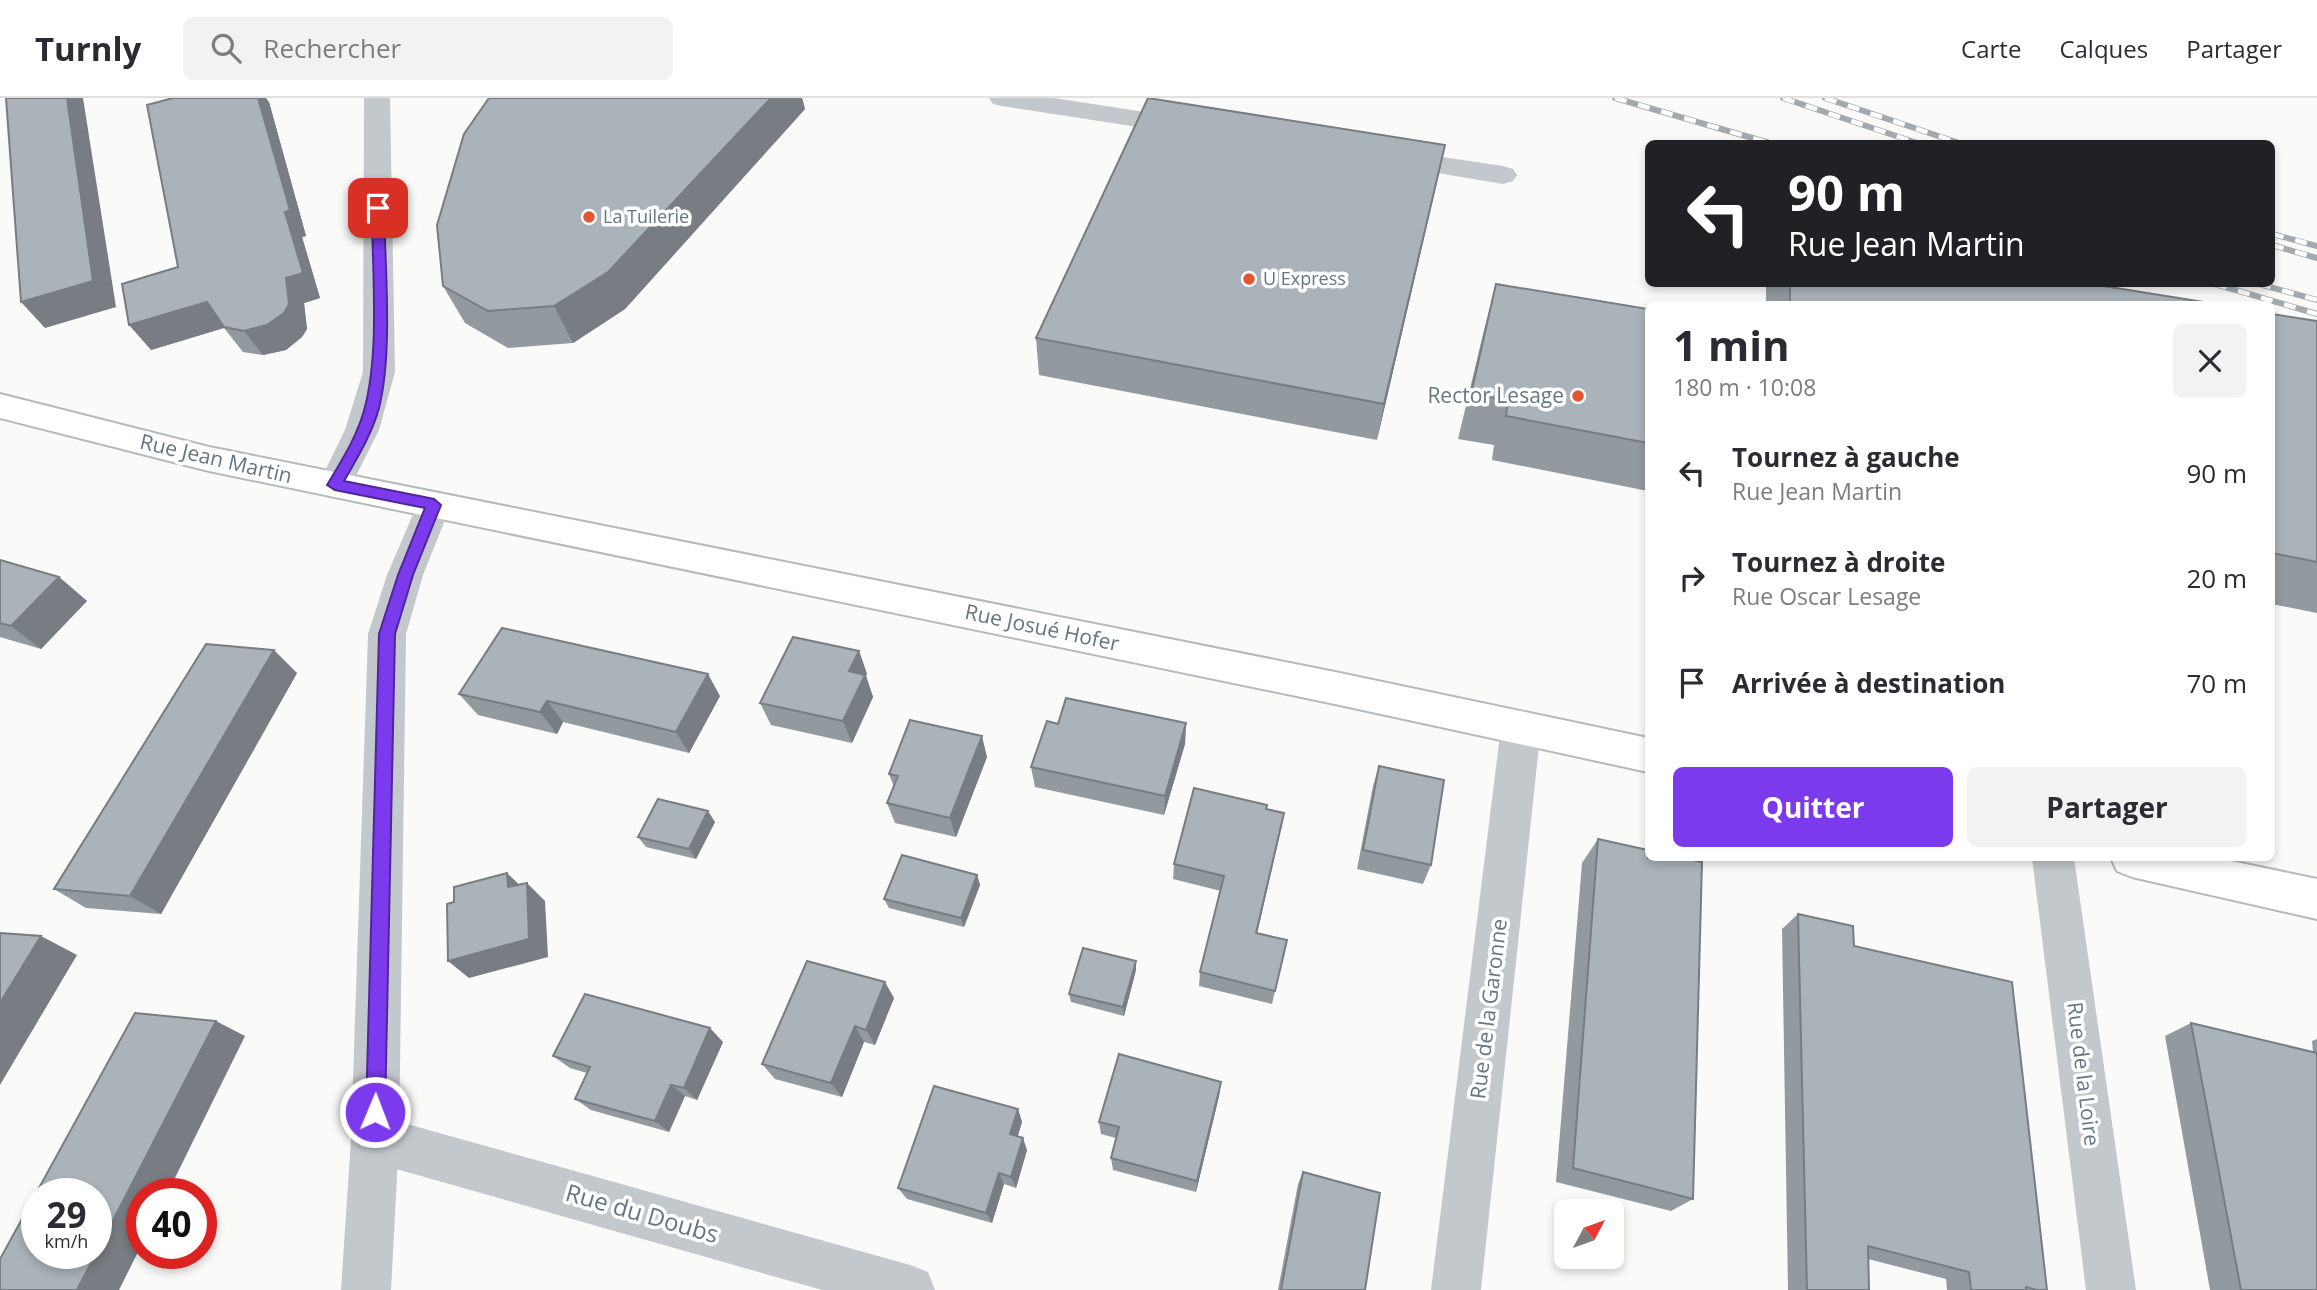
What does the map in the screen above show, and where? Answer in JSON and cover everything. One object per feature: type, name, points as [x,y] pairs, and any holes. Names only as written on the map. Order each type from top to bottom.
[{"type":"main road","name":"Rue Jean Martin","points":[[0,406],[209,459],[434,505]]},
{"type":"main road","name":"Rue Josué Hofer","points":[[434,505],[1645,754]]},
{"type":"main road","points":[[2146,861],[2317,899]]},
{"type":"street","points":[[335,485],[355,450],[371,410],[379,372],[377,98]]},
{"type":"street","points":[[1002,98],[1220,132]]},
{"type":"street","points":[[1368,154],[1503,175]]},
{"type":"street","points":[[366,1290],[374,1139],[387,634],[405,575],[434,505]]},
{"type":"street","name":"Rue de la Garonne","points":[[1456,1290],[1521,727]]},
{"type":"street","name":"Rue de la Loire","points":[[2053,861],[2111,1290]]},
{"type":"street","name":"Rue du Doubs","points":[[374,1139],[910,1290]]},
{"type":"building","points":[[6,98],[67,98],[93,281],[21,302]]},
{"type":"building","points":[[173,98],[258,98],[290,210],[285,212],[303,273],[286,278],[289,304],[284,313],[267,325],[244,331],[224,327],[207,302],[129,325],[122,284],[178,267],[147,105]]},
{"type":"building","name":"La Tuilerie","points":[[489,98],[771,98],[608,272],[554,306],[488,311],[443,286],[437,225],[464,134]]},
{"type":"building","name":"U Express","points":[[1148,98],[1445,145],[1384,404],[1036,338]]},
{"type":"building","points":[[1496,284],[1645,309],[1645,442],[1506,416],[1508,400],[1471,394]]},
{"type":"building","points":[[1790,287],[2110,287],[2197,301],[1790,301]]},
{"type":"building","points":[[2275,314],[2317,321],[2317,562],[2275,554]]},
{"type":"building","points":[[0,560],[59,577],[11,626],[0,623]]},
{"type":"building","points":[[502,628],[708,674],[676,732],[547,701],[540,712],[459,694]]},
{"type":"building","points":[[793,637],[859,651],[849,671],[865,675],[843,721],[760,703]]},
{"type":"building","points":[[206,644],[274,650],[130,896],[54,889]]},
{"type":"building","points":[[1066,698],[1186,723],[1165,796],[1031,767],[1047,721],[1058,724]]},
{"type":"building","points":[[910,720],[982,736],[950,818],[887,803],[898,776],[889,774]]},
{"type":"building","points":[[1379,766],[1444,780],[1431,865],[1363,850]]},
{"type":"building","points":[[1194,788],[1267,805],[1266,809],[1284,813],[1256,933],[1287,940],[1275,991],[1200,972],[1224,876],[1174,864]]},
{"type":"building","points":[[658,799],[708,811],[689,849],[638,837]]},
{"type":"building","points":[[1598,839],[1645,849],[1645,861],[1702,862],[1693,1199],[1573,1168]]},
{"type":"building","points":[[902,855],[977,875],[961,918],[884,899]]},
{"type":"building","points":[[507,873],[508,887],[527,883],[529,939],[448,961],[447,904],[454,902],[454,887]]},
{"type":"building","points":[[1798,914],[1853,926],[1854,946],[2012,982],[2047,1290],[2026,1287],[2026,1290],[1971,1290],[1969,1272],[1868,1246],[1869,1290],[1807,1290]]},
{"type":"building","points":[[0,933],[41,936],[0,1003]]},
{"type":"building","points":[[1083,948],[1136,961],[1123,1007],[1069,994]]},
{"type":"building","points":[[807,961],[885,982],[866,1030],[855,1026],[831,1083],[762,1064]]},
{"type":"building","points":[[585,994],[710,1028],[684,1088],[671,1085],[655,1121],[575,1099],[590,1067],[553,1056]]},
{"type":"building","points":[[135,1013],[216,1021],[135,1178],[126,1178],[126,1195],[112,1222],[112,1178],[44,1178]]},
{"type":"building","points":[[2191,1023],[2317,1053],[2317,1290],[2241,1290]]},
{"type":"building","points":[[1119,1054],[1221,1082],[1197,1181],[1111,1158],[1119,1127],[1099,1122]]},
{"type":"building","points":[[934,1086],[1018,1109],[1010,1134],[1023,1138],[1011,1177],[999,1173],[986,1213],[898,1188]]},
{"type":"building","points":[[1303,1172],[1380,1193],[1365,1290],[1281,1290]]},
{"type":"building","points":[[21,1221],[21,1269],[88,1269],[77,1290],[0,1290],[0,1259]]},
{"type":"railway","points":[[1615,98],[1759,140]]},
{"type":"railway","points":[[1783,98],[1908,140]]},
{"type":"railway","points":[[1825,98],[1950,140]]},
{"type":"railway","points":[[2275,235],[2317,246]]},
{"type":"railway","points":[[2275,246],[2317,258]]},
{"type":"railway","points":[[2225,287],[2273,301]]},
{"type":"railway","points":[[2270,287],[2317,300]]},
{"type":"railway","points":[[2275,302],[2317,314]]},
{"type":"place","name":"La Tuilerie","points":[[589,217]]},
{"type":"place","name":"U Express","points":[[1249,279]]},
{"type":"place","name":"Rector Lesage","points":[[1578,396]]},
{"type":"route","points":[[375,1112],[387,634],[405,575],[434,505],[335,485],[355,450],[371,410],[379,372],[378,208]]}]
